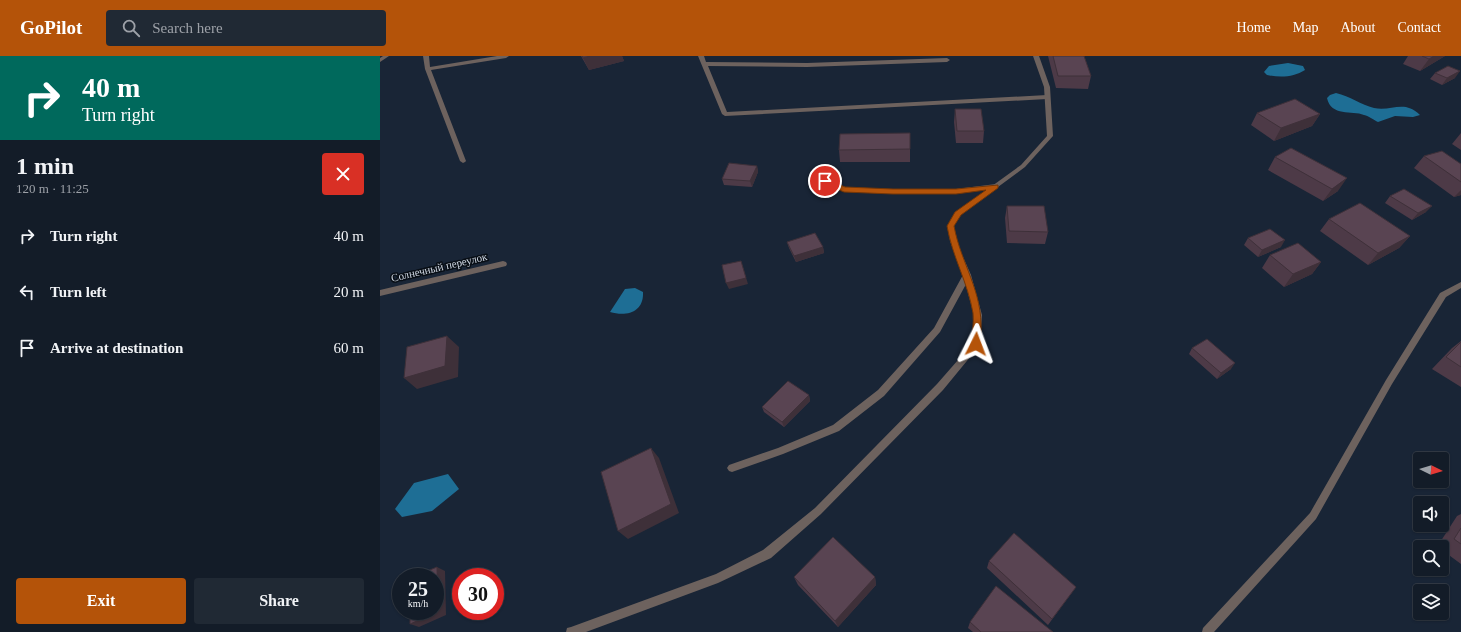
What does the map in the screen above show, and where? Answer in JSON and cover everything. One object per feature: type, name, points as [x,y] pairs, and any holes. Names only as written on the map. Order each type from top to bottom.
[{"type":"street","points":[[380,60],[386,56]]},
{"type":"street","points":[[426,56],[428,69],[463,161]]},
{"type":"street","points":[[428,69],[506,56]]},
{"type":"street","points":[[701,56],[725,114],[1047,98]]},
{"type":"street","points":[[571,632],[718,578],[767,554],[818,510],[940,387],[976,344],[978,314],[967,275],[953,241],[951,226],[958,214],[1023,166],[1050,136],[1046,88],[1036,56]]},
{"type":"street","points":[[704,64],[947,60]]},
{"type":"street","points":[[825,181],[844,189],[893,192],[956,192],[996,186]]},
{"type":"street","name":"Солнечный переулок","points":[[380,293],[503,264]]},
{"type":"street","points":[[732,468],[780,451],[836,428],[881,394],[938,330],[967,275]]},
{"type":"street","points":[[1207,632],[1313,516],[1389,382],[1443,295],[1461,285]]},
{"type":"water","points":[[1288,63],[1303,66],[1305,70],[1296,74],[1282,77],[1267,75],[1264,72],[1269,66]]},
{"type":"water","points":[[1336,93],[1374,108],[1380,109],[1403,107],[1414,110],[1420,115],[1413,117],[1395,116],[1378,122],[1370,117],[1342,112],[1333,108],[1329,104],[1327,98]]},
{"type":"water","points":[[635,288],[643,292],[643,299],[637,308],[628,313],[622,314],[610,312],[625,289]]},
{"type":"water","points":[[448,474],[459,489],[432,511],[402,517],[395,509],[414,483]]},
{"type":"building","points":[[1053,56],[1084,56],[1091,76],[1058,76]]},
{"type":"building","points":[[1422,56],[1434,56],[1429,59]]},
{"type":"building","points":[[1448,66],[1460,71],[1447,78],[1435,73]]},
{"type":"building","points":[[1295,99],[1320,114],[1281,128],[1257,113]]},
{"type":"building","points":[[955,109],[981,109],[984,131],[957,131]]},
{"type":"building","points":[[910,133],[910,149],[839,150],[840,134]]},
{"type":"building","points":[[1291,148],[1347,178],[1332,189],[1275,157]]},
{"type":"building","points":[[1442,151],[1461,164],[1461,182],[1424,156]]},
{"type":"building","points":[[729,163],[757,166],[750,181],[722,179]]},
{"type":"building","points":[[1404,189],[1432,206],[1418,213],[1390,196]]},
{"type":"building","points":[[1360,203],[1410,236],[1378,253],[1329,219]]},
{"type":"building","points":[[1007,206],[1044,206],[1048,232],[1009,231]]},
{"type":"building","points":[[1270,229],[1285,240],[1262,250],[1248,238]]},
{"type":"building","points":[[815,233],[823,247],[794,256],[787,242]]},
{"type":"building","points":[[1298,243],[1321,262],[1293,274],[1270,255]]},
{"type":"building","points":[[741,261],[746,278],[726,283],[722,265]]},
{"type":"building","points":[[447,336],[445,366],[404,378],[407,347]]},
{"type":"building","points":[[1207,339],[1235,363],[1221,373],[1192,348]]},
{"type":"building","points":[[1461,342],[1461,367],[1446,357]]},
{"type":"building","points":[[788,381],[809,395],[782,422],[762,407]]},
{"type":"building","points":[[651,448],[671,504],[618,531],[601,472]]},
{"type":"building","points":[[1461,528],[1461,544],[1454,539]]},
{"type":"building","points":[[1014,533],[1076,587],[1052,619],[989,561]]},
{"type":"building","points":[[833,537],[875,577],[835,621],[794,577]]},
{"type":"building","points":[[996,586],[1053,632],[981,632],[970,622]]},
{"type":"building","points":[[410,620],[419,620],[410,624]]},
{"type":"route","points":[[825,181],[844,189],[893,192],[956,192],[996,186],[958,214],[951,226],[953,241],[967,275],[978,314],[976,344]]}]
